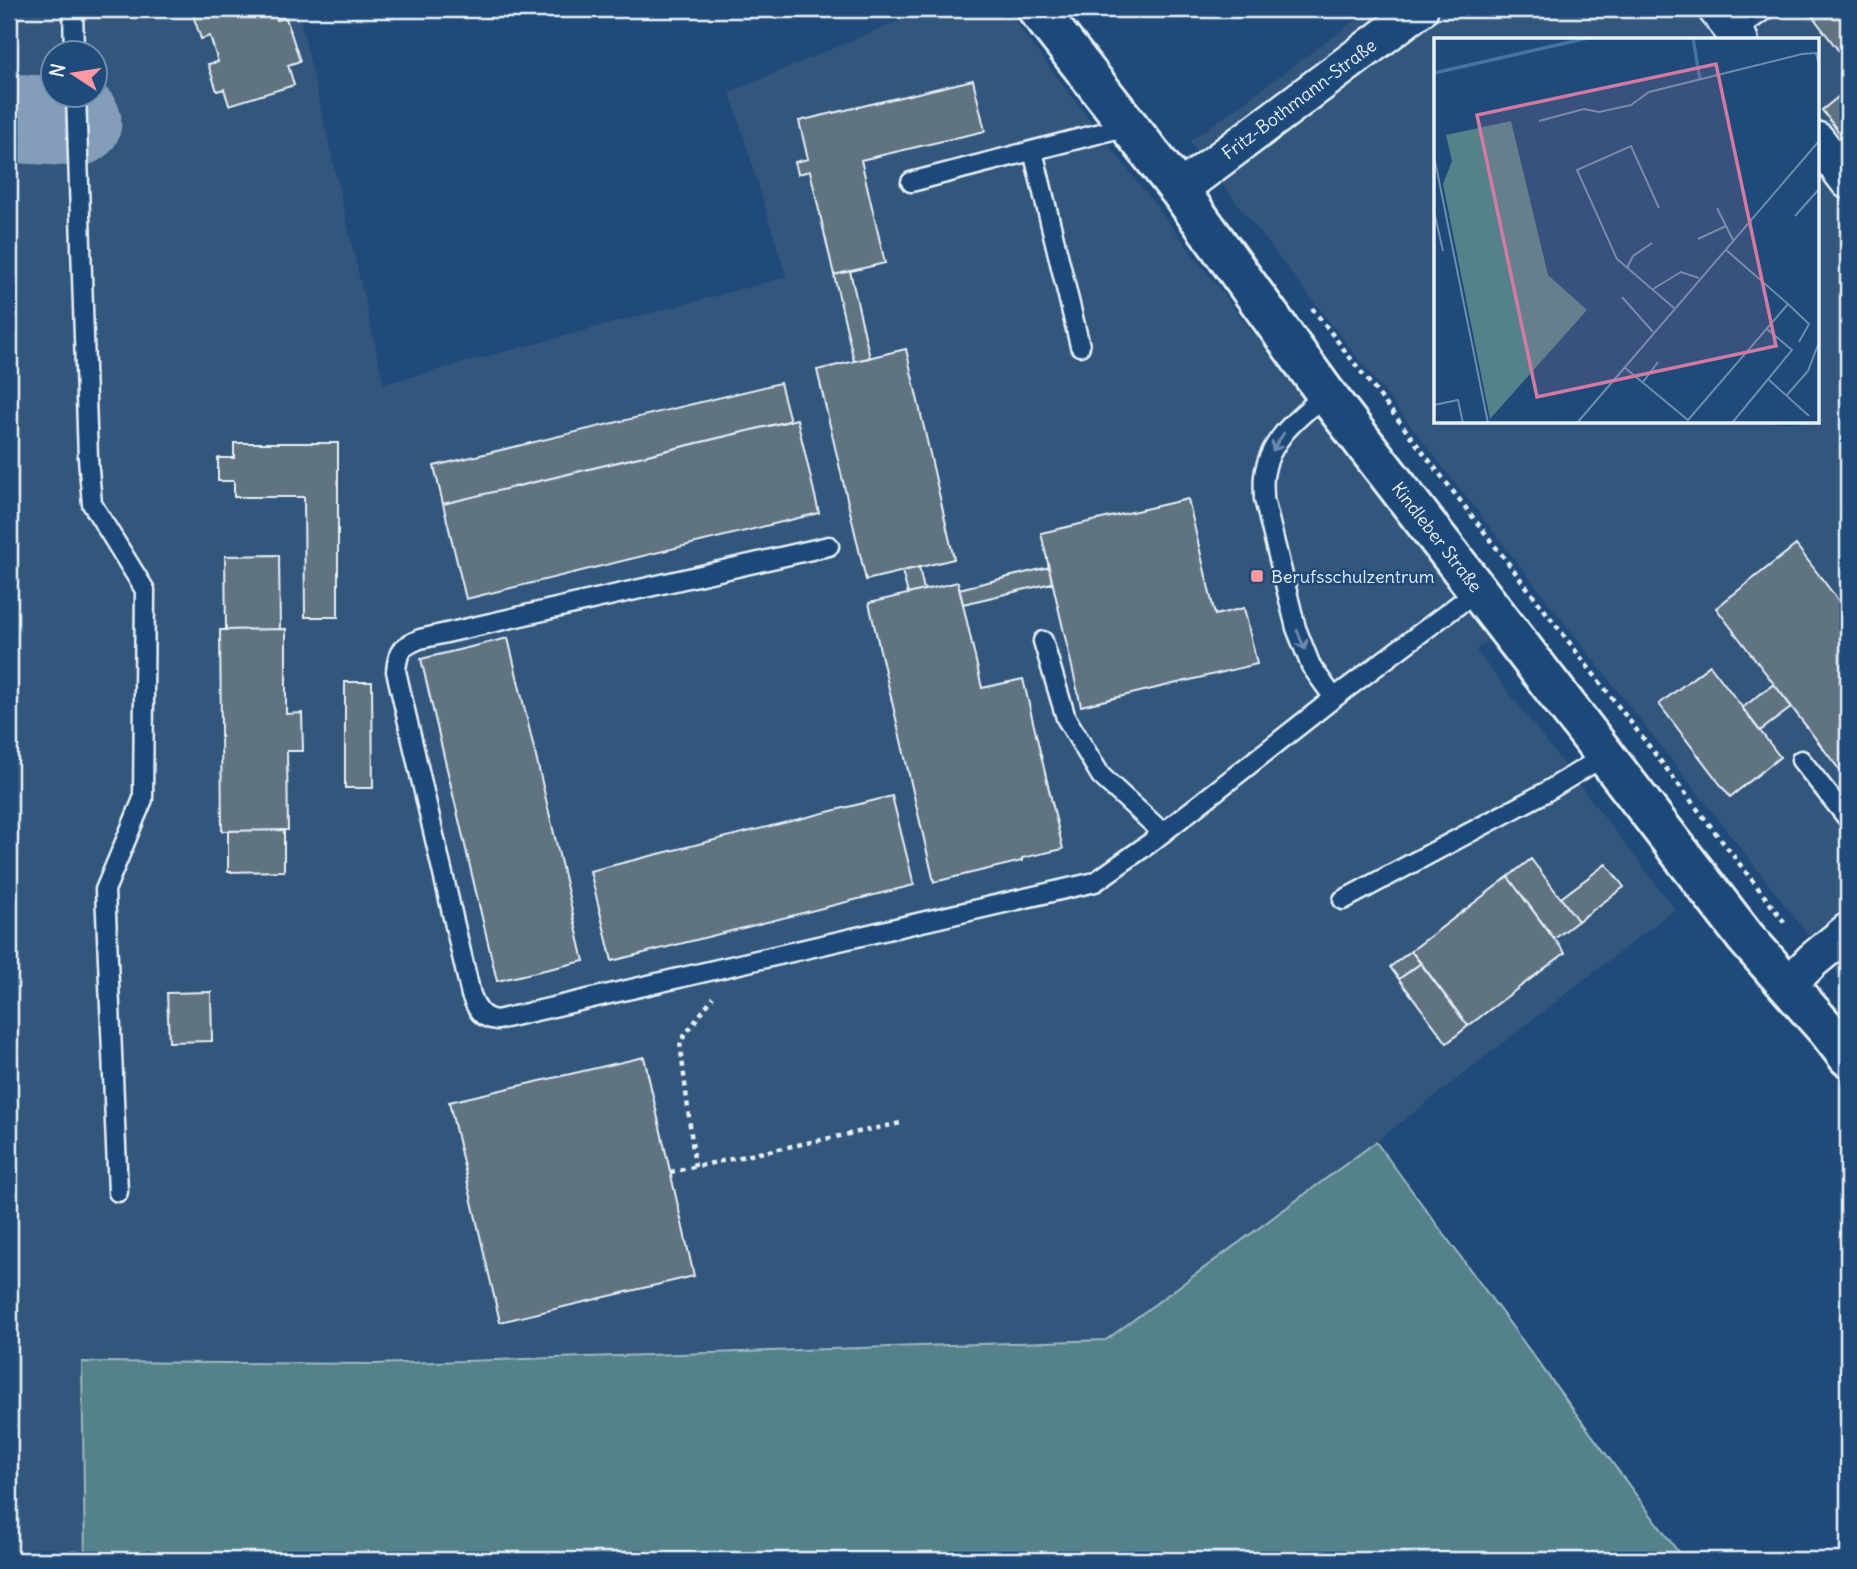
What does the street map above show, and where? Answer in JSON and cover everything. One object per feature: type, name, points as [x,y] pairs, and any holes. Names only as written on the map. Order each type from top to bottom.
[{"type":"main road","name":"Kindleber Straße","points":[[1037,9],[1179,190],[1326,394],[1746,937],[1800,973],[1828,1031],[1848,1057]]},
{"type":"street","name":"Fritz-Bothmann-Straße","points":[[1179,190],[1420,9]]},
{"type":"street","points":[[1818,141],[1848,181]]},
{"type":"street","points":[[1800,973],[1848,931]]},
{"type":"lane","points":[[73,9],[74,38]]},
{"type":"lane","points":[[1730,27],[1766,9]]},
{"type":"lane","points":[[76,108],[88,458],[92,504],[145,590],[143,799],[105,890],[118,1192]]},
{"type":"lane","points":[[911,182],[1128,126]]},
{"type":"lane","points":[[1033,151],[1080,346]]},
{"type":"lane","points":[[1326,394],[1288,426],[1270,454],[1264,477],[1264,499],[1296,628],[1311,666],[1334,698]]},
{"type":"lane","points":[[829,546],[420,639],[405,646],[398,656],[396,671],[471,995],[479,1013],[497,1020],[1095,882],[1163,833],[1334,698],[1478,590]]},
{"type":"lane","points":[[1043,641],[1066,718],[1101,776],[1163,833]]},
{"type":"lane","points":[[1342,900],[1544,793],[1606,755]]},
{"type":"lane","points":[[1801,760],[1848,819]]},
{"type":"path","points":[[1309,304],[1800,973]]},
{"type":"path","points":[[695,1167],[680,1042],[736,965]]},
{"type":"path","points":[[670,1172],[901,1123]]},
{"type":"shaded area","points":[[9,9],[298,9],[384,384],[786,277],[730,92],[926,9],[1005,9],[1489,640],[1476,650],[1675,909],[1376,1142],[1106,1340],[374,1364],[83,1363],[85,1560],[9,1560]]},
{"type":"shaded area","points":[[1371,9],[1848,9],[1848,980],[1845,982],[1189,142]]},
{"type":"green space","points":[[1376,1142],[1684,1560],[85,1560],[82,1362],[374,1364],[1106,1340]]},
{"type":"building","points":[[201,9],[273,9],[277,20],[286,18],[300,61],[288,65],[294,85],[229,105],[224,89],[217,91],[208,64],[218,62],[210,36],[201,39],[193,15],[202,12]]},
{"type":"building","points":[[1807,9],[1848,9],[1848,63]]},
{"type":"building","points":[[973,80],[985,131],[861,160],[885,263],[834,275],[810,171],[798,174],[795,162],[808,159],[799,121]]},
{"type":"building","points":[[1848,89],[1848,144],[1822,110]]},
{"type":"building","points":[[850,271],[870,358],[854,361],[834,275]]},
{"type":"building","points":[[906,349],[954,559],[866,580],[817,370]]},
{"type":"building","points":[[780,383],[790,421],[443,504],[434,466]]},
{"type":"building","points":[[797,419],[819,513],[466,599],[443,504]]},
{"type":"building","points":[[234,443],[338,443],[338,617],[305,617],[304,497],[234,497],[234,481],[218,481],[218,458],[234,458]]},
{"type":"building","points":[[1188,499],[1215,615],[1244,608],[1257,664],[1081,706],[1041,533]]},
{"type":"building","points":[[1796,545],[1848,613],[1848,781],[1716,608]]},
{"type":"building","points":[[279,555],[280,629],[226,630],[225,556]]},
{"type":"building","points":[[919,567],[924,590],[908,594],[902,571]]},
{"type":"building","points":[[1049,567],[1052,583],[963,604],[959,589]]},
{"type":"building","points":[[958,582],[982,688],[1023,679],[1063,849],[934,882],[869,603]]},
{"type":"building","points":[[286,629],[286,714],[302,713],[303,751],[287,751],[288,830],[222,831],[220,630]]},
{"type":"building","points":[[508,638],[584,961],[497,981],[421,659]]},
{"type":"building","points":[[1710,665],[1780,757],[1730,797],[1659,704]]},
{"type":"building","points":[[345,682],[372,682],[373,788],[345,788]]},
{"type":"building","points":[[1774,684],[1792,707],[1760,731],[1742,708]]},
{"type":"building","points":[[892,796],[914,885],[612,961],[590,871]]},
{"type":"building","points":[[284,830],[284,871],[228,872],[228,831]]},
{"type":"building","points":[[1531,859],[1578,921],[1554,939],[1508,877]]},
{"type":"building","points":[[1606,864],[1624,887],[1578,921],[1561,898]]},
{"type":"building","points":[[1508,877],[1565,953],[1468,1026],[1411,951]]},
{"type":"building","points":[[1411,951],[1421,963],[1399,979],[1390,967]]},
{"type":"building","points":[[1421,963],[1468,1026],[1447,1043],[1399,979]]},
{"type":"building","points":[[211,992],[212,1041],[169,1042],[167,993]]},
{"type":"building","points":[[644,1057],[694,1276],[500,1322],[449,1102]]},
{"type":"taxiway","points":[[9,118],[77,122]]},
{"type":"place","name":"Berufsschulzentrum","points":[[1257,576]]}]
